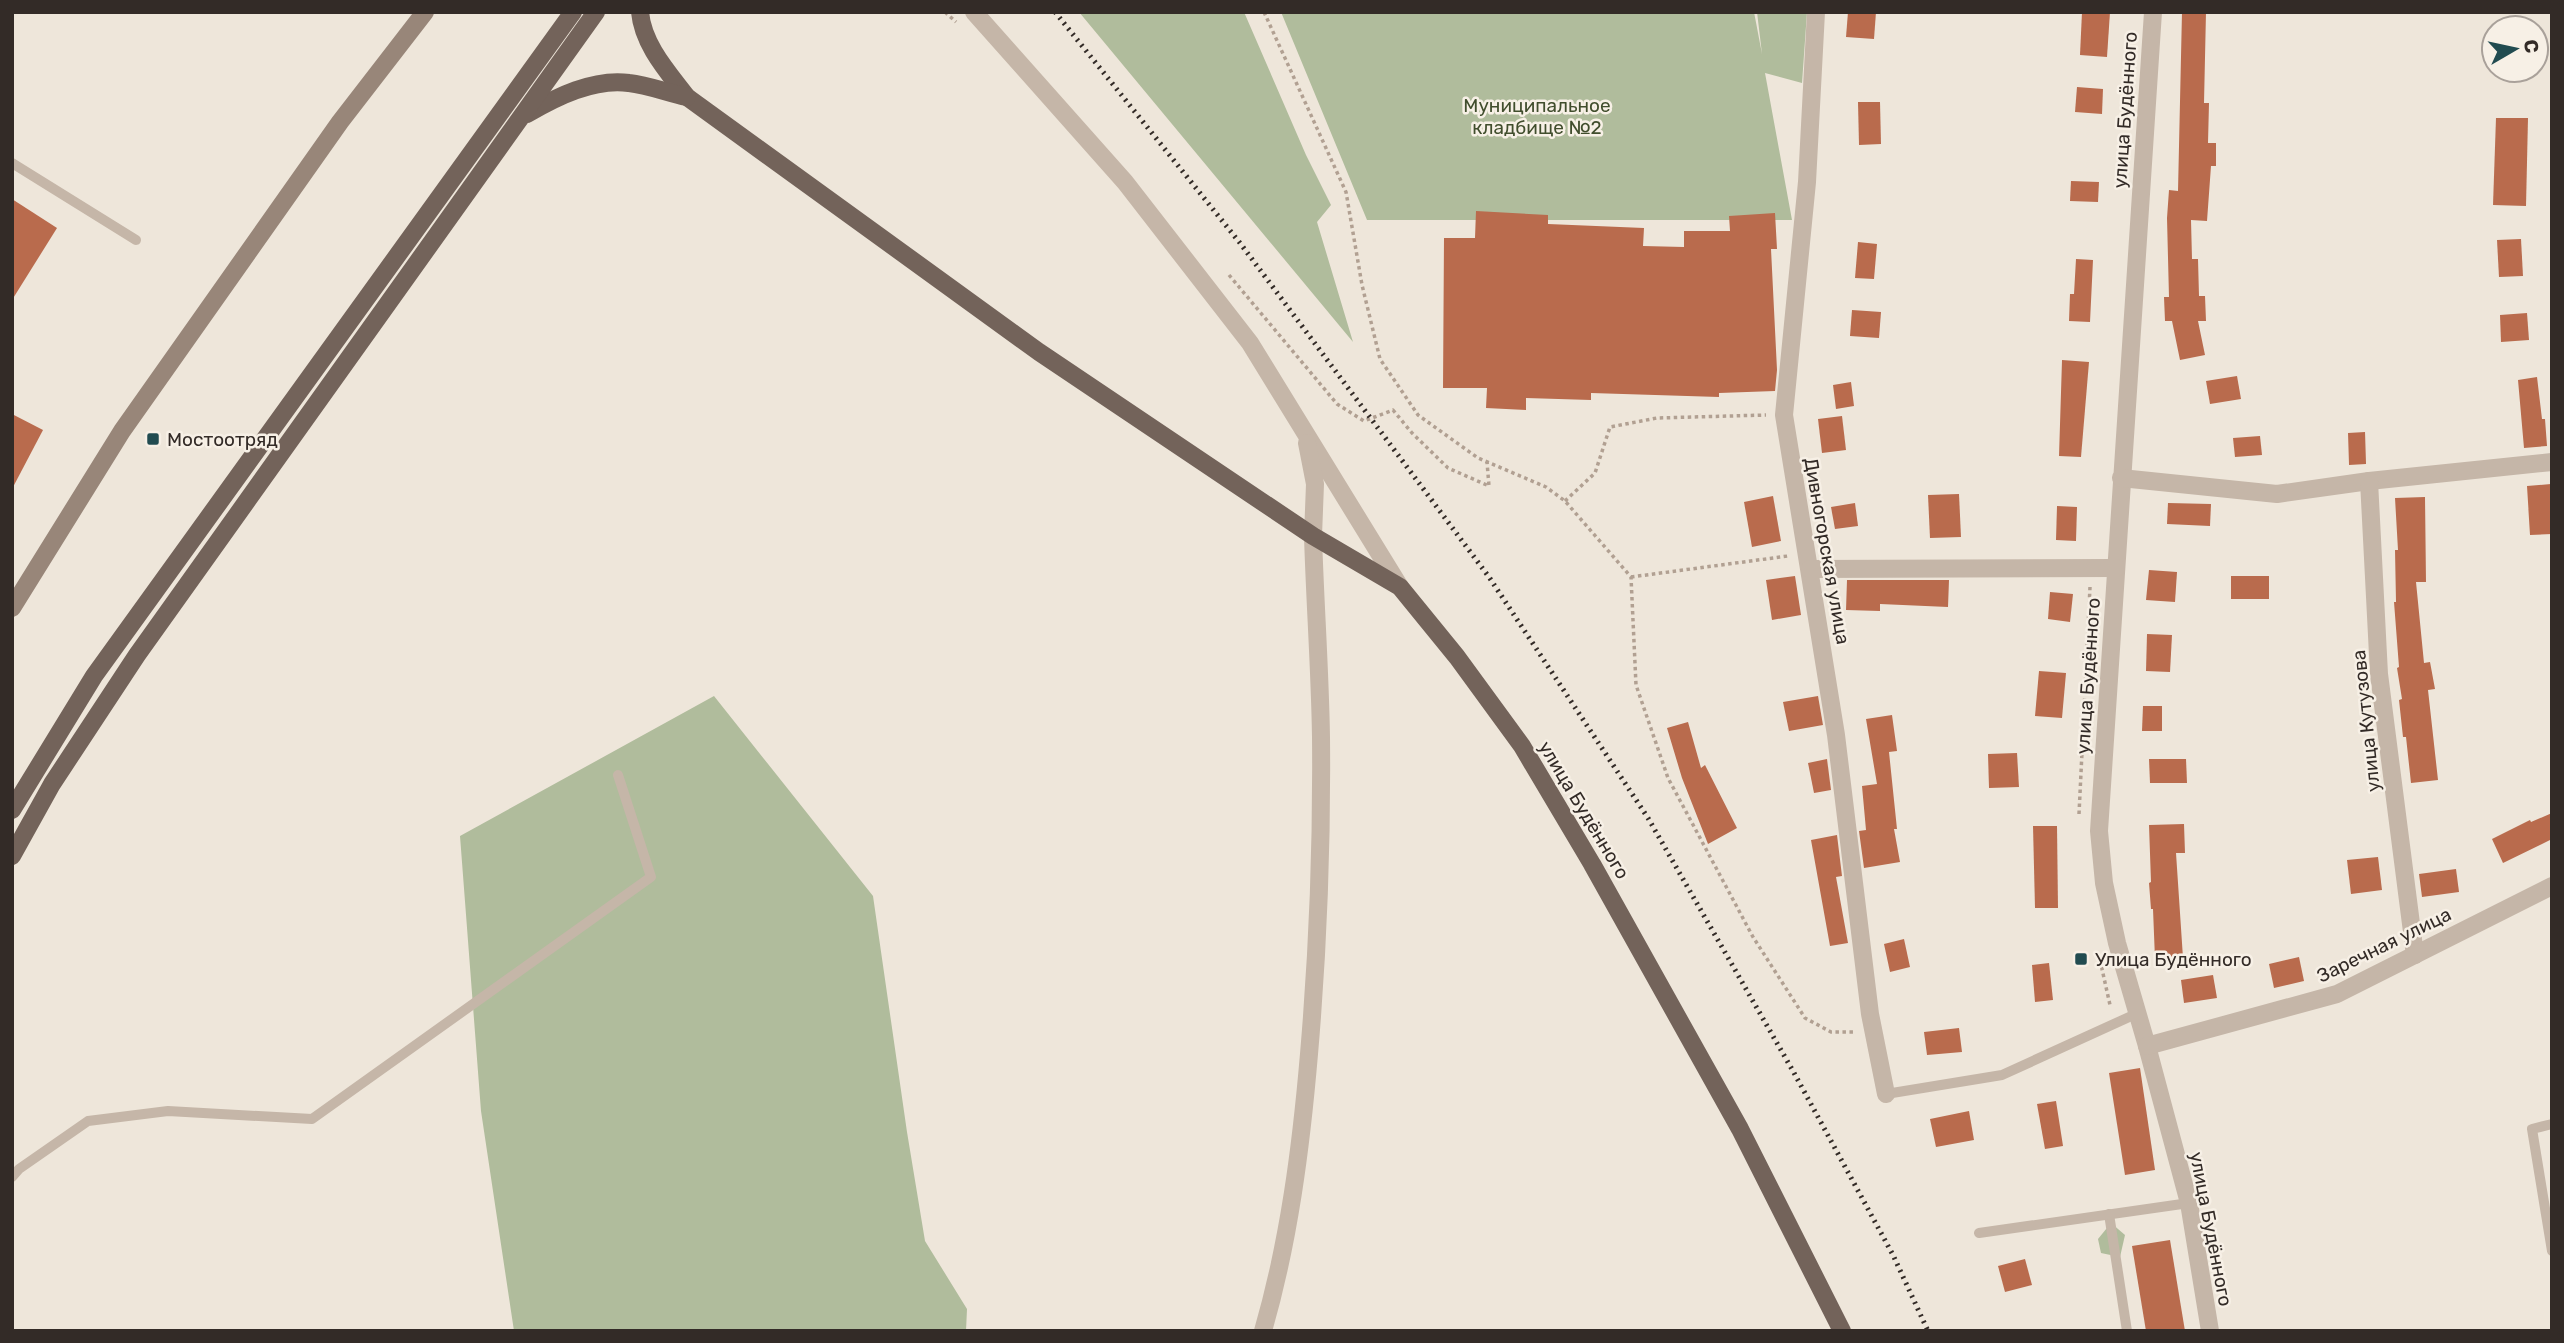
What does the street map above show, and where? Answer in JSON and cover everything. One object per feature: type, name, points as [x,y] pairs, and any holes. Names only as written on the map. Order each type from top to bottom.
[{"type":"main road","points":[[12,608],[122,431],[340,122],[425,12]]},
{"type":"main road","points":[[12,856],[52,784],[137,655],[512,113],[573,12]]},
{"type":"main road","points":[[12,810],[94,676],[512,113],[596,12]]},
{"type":"main road","points":[[640,12],[641,25],[659,60],[687,97],[1039,352],[1313,536],[1400,587]]},
{"type":"main road","points":[[512,113],[587,86],[628,82],[687,97]]},
{"type":"main road","name":"улица Будённого","points":[[1400,587],[1457,657],[1522,746],[1592,864],[1740,1129],[1842,1331]]},
{"type":"street","points":[[974,12],[1125,182],[1250,343],[1400,587]]},
{"type":"street","name":"Дивногорская улица","points":[[1816,12],[1807,183],[1784,415],[1836,735],[1874,1032],[1885,1094]]},
{"type":"street","name":"улица Будённого","points":[[2153,12],[2099,831],[2106,895],[2117,943],[2189,1203],[2210,1331]]},
{"type":"street","points":[[1263,1331],[1290,1216],[1306,1089],[1315,982],[1321,853],[1321,735],[1313,536],[1315,484],[1305,429]]},
{"type":"street","points":[[2121,478],[2277,494],[2369,481],[2552,462]]},
{"type":"street","name":"улица Кутузова","points":[[2369,481],[2379,674],[2416,955]]},
{"type":"street","points":[[1807,562],[2116,568]]},
{"type":"street","name":"Заречная улица","points":[[2147,1046],[2337,994],[2552,886]]},
{"type":"lane","points":[[12,163],[136,240]]},
{"type":"lane","points":[[12,1177],[19,1169],[88,1121],[169,1111],[312,1119],[651,877],[618,775]]},
{"type":"lane","points":[[1885,1094],[2001,1075],[2138,1013]]},
{"type":"lane","points":[[2552,1124],[2532,1129],[2552,1251]]},
{"type":"lane","points":[[1979,1233],[2189,1203]]},
{"type":"lane","points":[[2109,1214],[2127,1331]]},
{"type":"path","points":[[1264,12],[1346,192],[1362,285],[1380,359],[1418,415],[1487,462],[1546,487],[1565,501],[1630,577],[1636,685],[1668,778],[1694,827],[1753,937],[1805,1018],[1831,1032],[1874,1032]]},
{"type":"path","points":[[1229,275],[1337,404],[1364,421],[1393,410],[1448,468],[1489,486],[1487,462]]},
{"type":"path","points":[[1565,501],[1595,473],[1610,427],[1657,418],[1784,415]]},
{"type":"path","points":[[1630,577],[1807,562]]},
{"type":"green space","points":[[1079,12],[1244,12],[1306,155],[1331,205],[1317,222],[1353,342]]},
{"type":"green space","name":"Муниципальное кладбище №2","points":[[1281,12],[1754,12],[1762,54],[1757,12],[1807,12],[1802,83],[1765,73],[1792,220],[1367,220]]},
{"type":"green space","points":[[714,696],[873,896],[925,1241],[967,1309],[966,1331],[514,1331],[481,1111],[460,836]]},
{"type":"green space","points":[[2111,1223],[2125,1235],[2120,1257],[2101,1253],[2098,1239]]},
{"type":"building","points":[[1848,12],[1876,12],[1874,39],[1846,37]]},
{"type":"building","points":[[2082,12],[2110,12],[2107,57],[2080,55]]},
{"type":"building","points":[[2182,12],[2206,12],[2204,103],[2209,103],[2208,143],[2216,143],[2216,166],[2211,166],[2207,221],[2191,220],[2192,259],[2198,259],[2199,296],[2205,296],[2206,321],[2198,321],[2205,355],[2180,360],[2172,321],[2165,321],[2164,297],[2169,297],[2169,190],[2178,191]]},
{"type":"building","points":[[2077,87],[2103,89],[2102,114],[2075,112]]},
{"type":"building","points":[[1858,102],[1880,102],[1881,144],[1859,145]]},
{"type":"building","points":[[2496,118],[2528,118],[2526,206],[2493,205]]},
{"type":"building","points":[[2071,181],[2099,182],[2098,202],[2070,201]]},
{"type":"building","points":[[12,199],[57,228],[12,300]]},
{"type":"building","points":[[1476,211],[1548,215],[1548,224],[1644,228],[1643,246],[1684,247],[1684,231],[1730,231],[1729,216],[1775,213],[1777,249],[1771,249],[1777,370],[1775,391],[1719,393],[1719,397],[1591,393],[1591,400],[1526,398],[1526,410],[1486,408],[1487,388],[1443,388],[1444,238],[1475,238]]},
{"type":"building","points":[[2521,239],[2523,276],[2499,277],[2497,240]]},
{"type":"building","points":[[1858,242],[1877,244],[1874,279],[1855,278]]},
{"type":"building","points":[[2076,259],[2093,260],[2090,322],[2069,321]]},
{"type":"building","points":[[1852,310],[1881,312],[1879,338],[1850,336]]},
{"type":"building","points":[[2527,313],[2529,340],[2501,342],[2500,315]]},
{"type":"building","points":[[2062,360],[2089,362],[2081,457],[2059,456]]},
{"type":"building","points":[[2237,376],[2241,399],[2210,404],[2206,381]]},
{"type":"building","points":[[2537,377],[2547,446],[2524,448],[2518,380]]},
{"type":"building","points":[[1851,382],[1854,406],[1836,409],[1833,385]]},
{"type":"building","points":[[12,414],[43,430],[12,489]]},
{"type":"building","points":[[1842,416],[1846,450],[1822,453],[1818,419]]},
{"type":"building","points":[[2365,432],[2366,464],[2349,465],[2348,433]]},
{"type":"building","points":[[2260,436],[2262,455],[2235,457],[2233,438]]},
{"type":"building","points":[[2551,484],[2552,534],[2530,535],[2527,486]]},
{"type":"building","points":[[1959,494],[1961,537],[1930,538],[1928,495]]},
{"type":"building","points":[[1773,496],[1781,541],[1752,547],[1744,502]]},
{"type":"building","points":[[2425,497],[2426,582],[2416,582],[2424,663],[2430,662],[2435,689],[2428,690],[2438,780],[2411,783],[2406,737],[2403,737],[2399,700],[2402,699],[2397,668],[2394,602],[2395,550],[2398,550],[2395,498]]},
{"type":"building","points":[[1855,503],[1858,526],[1835,529],[1831,507]]},
{"type":"building","points":[[2168,503],[2211,504],[2210,526],[2167,524]]},
{"type":"building","points":[[2057,506],[2077,507],[2076,541],[2056,540]]},
{"type":"building","points":[[2149,570],[2177,572],[2175,602],[2146,600]]},
{"type":"building","points":[[1795,576],[1801,615],[1772,620],[1766,580]]},
{"type":"building","points":[[2231,576],[2269,576],[2269,599],[2231,599]]},
{"type":"building","points":[[1847,580],[1949,580],[1948,607],[1880,604],[1880,611],[1846,610]]},
{"type":"building","points":[[2050,592],[2073,594],[2070,622],[2048,619]]},
{"type":"building","points":[[2147,634],[2172,635],[2170,672],[2146,671]]},
{"type":"building","points":[[2039,671],[2066,673],[2062,718],[2035,716]]},
{"type":"building","points":[[1818,696],[1823,725],[1789,731],[1783,702]]},
{"type":"building","points":[[2143,706],[2162,706],[2162,731],[2142,731]]},
{"type":"building","points":[[1892,715],[1897,751],[1889,752],[1897,829],[1894,829],[1900,862],[1864,868],[1859,831],[1866,830],[1862,786],[1877,784],[1866,719]]},
{"type":"building","points":[[1688,722],[1701,768],[1705,765],[1737,828],[1708,844],[1682,778],[1667,728]]},
{"type":"building","points":[[2017,753],[2019,787],[1989,788],[1988,754]]},
{"type":"building","points":[[1827,759],[1831,790],[1814,793],[1808,763]]},
{"type":"building","points":[[2149,759],[2186,759],[2187,783],[2150,783]]},
{"type":"building","points":[[2552,813],[2552,839],[2503,863],[2492,839],[2530,820],[2531,822]]},
{"type":"building","points":[[2184,824],[2185,853],[2176,853],[2183,958],[2155,959],[2149,883],[2149,825]]},
{"type":"building","points":[[2033,826],[2057,826],[2058,908],[2035,908]]},
{"type":"building","points":[[1837,835],[1842,876],[1836,877],[1848,943],[1830,946],[1811,840]]},
{"type":"building","points":[[2378,857],[2382,890],[2351,894],[2347,860]]},
{"type":"building","points":[[2456,869],[2459,892],[2422,897],[2419,874]]},
{"type":"building","points":[[1904,939],[1910,967],[1890,972],[1884,944]]},
{"type":"building","points":[[2299,957],[2304,981],[2274,988],[2269,964]]},
{"type":"building","points":[[2049,963],[2053,1000],[2035,1002],[2032,965]]},
{"type":"building","points":[[2213,975],[2217,998],[2184,1003],[2181,980]]},
{"type":"building","points":[[1959,1028],[1962,1052],[1927,1055],[1924,1032]]},
{"type":"building","points":[[2140,1068],[2155,1170],[2125,1175],[2109,1073]]},
{"type":"building","points":[[2056,1101],[2063,1146],[2045,1149],[2037,1104]]},
{"type":"building","points":[[1969,1111],[1974,1140],[1936,1147],[1930,1119]]},
{"type":"building","points":[[2170,1240],[2185,1331],[2146,1331],[2132,1246]]},
{"type":"building","points":[[2025,1259],[2032,1285],[2005,1292],[1998,1266]]},
{"type":"railway","points":[[1055,12],[1240,243],[1489,577],[1648,818],[1793,1071],[1893,1255],[1928,1331]]},
{"type":"place","name":"Мостоотряд","points":[[153,439]]},
{"type":"place","name":"Улица Будённого","points":[[2081,959]]}]
